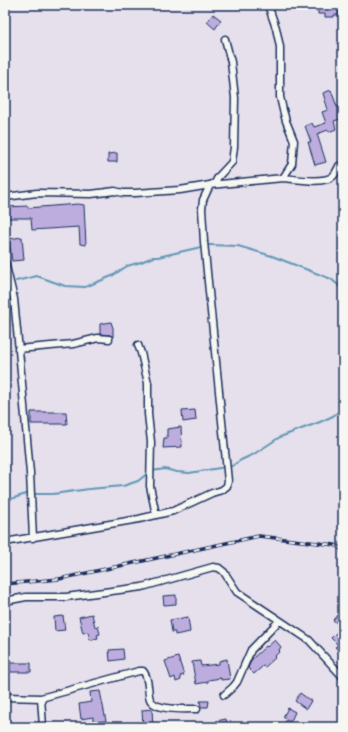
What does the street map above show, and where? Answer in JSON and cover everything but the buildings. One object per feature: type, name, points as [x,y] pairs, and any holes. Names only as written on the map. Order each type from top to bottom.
[{"type":"street","points":[[268,5],[276,28],[280,47],[280,90],[282,103],[286,121],[294,141],[292,164],[283,178]]},
{"type":"street","points":[[5,542],[172,512],[212,493],[222,490],[227,486],[228,481],[202,209],[203,200],[210,185],[215,183],[218,177],[229,167],[233,159],[235,98],[231,62],[225,39]]},
{"type":"street","points":[[6,198],[37,193],[92,194],[116,191],[124,194],[135,194],[283,178],[317,181],[332,177],[336,173],[339,166]]},
{"type":"street","points":[[5,262],[12,287],[30,473],[33,538]]},
{"type":"street","points":[[18,349],[73,344],[98,338],[109,340]]},
{"type":"street","points":[[138,346],[148,383],[148,414],[151,442],[150,486],[156,515]]},
{"type":"street","points":[[5,601],[26,597],[66,597],[142,587],[213,567],[219,568],[224,572],[237,592],[309,640],[343,677]]},
{"type":"street","points":[[224,695],[237,682],[251,650],[279,620]]},
{"type":"street","points":[[5,697],[41,698],[143,671],[146,674],[152,703],[157,706],[176,710],[197,708]]},
{"type":"street","points":[[41,698],[43,727]]},
{"type":"waterway","points":[[209,245],[238,246],[272,256],[331,279],[343,289]]},
{"type":"waterway","points":[[16,281],[37,276],[65,286],[85,287],[112,276],[127,266],[153,257],[201,247]]},
{"type":"waterway","points":[[152,471],[165,469],[189,473],[232,466],[280,437],[320,422],[333,416],[343,408]]},
{"type":"waterway","points":[[5,501],[26,494],[53,494],[123,486],[138,481],[148,473]]},
{"type":"railway","points":[[5,584],[59,579],[259,536],[335,545],[343,550]]}]
